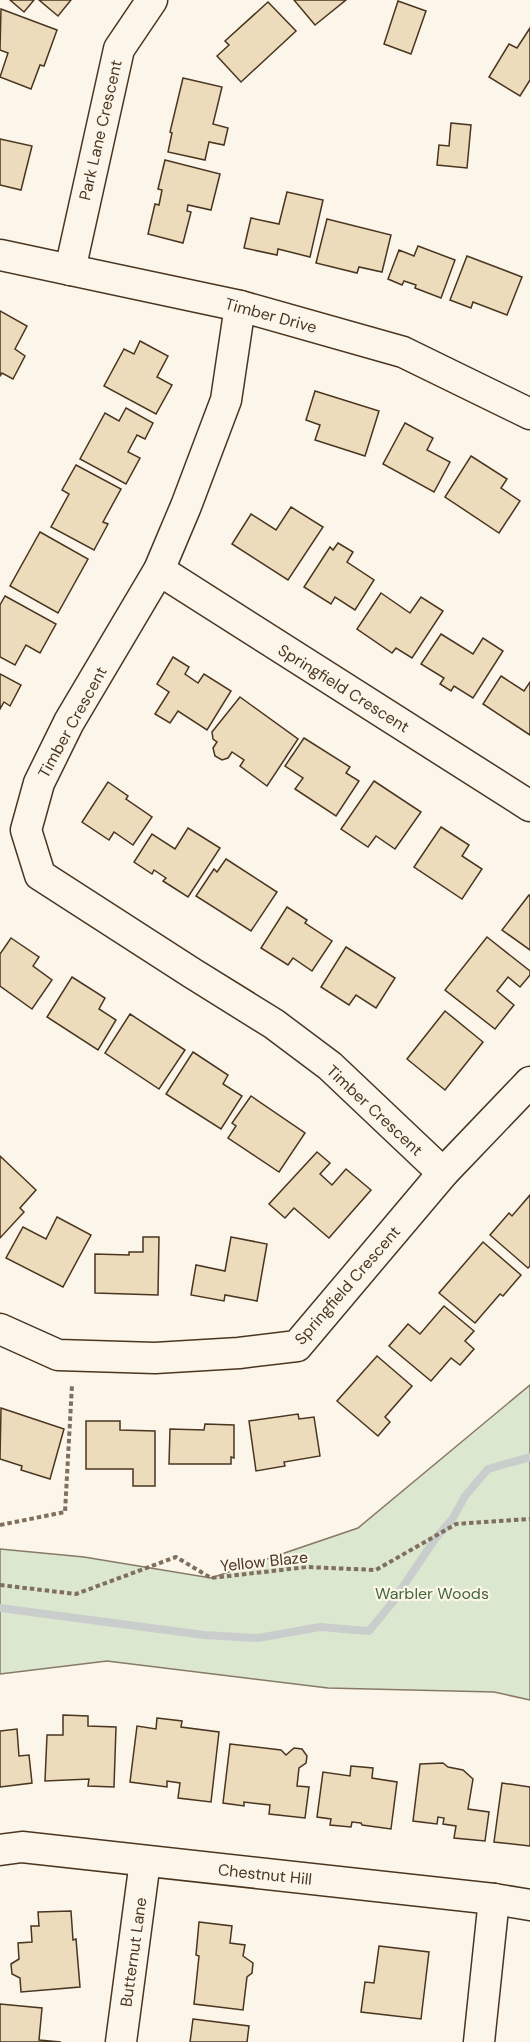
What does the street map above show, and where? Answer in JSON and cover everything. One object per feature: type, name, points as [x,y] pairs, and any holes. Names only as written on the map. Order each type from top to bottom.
[{"type":"street","name":"Park Lane Crescent","points":[[70,270],[119,49],[152,0]]},
{"type":"street","name":"Timber Drive","points":[[0,255],[240,306],[403,352],[530,414]]},
{"type":"street","name":"Timber Crescent","points":[[240,306],[226,400],[186,506],[159,570],[69,722],[39,783],[26,830],[40,875],[192,974],[274,1024],[330,1066],[443,1173]]},
{"type":"street","name":"Springfield Crescent","points":[[159,570],[530,806]]},
{"type":"street","name":"Springfield Crescent","points":[[0,1329],[58,1355],[154,1358],[239,1353],[297,1346],[443,1173],[530,1082]]},
{"type":"street","name":"Chestnut Hill","points":[[0,1850],[22,1847],[494,1899],[530,1905]]},
{"type":"street","name":"Butternut Lane","points":[[121,2042],[145,1861]]},
{"type":"street","points":[[479,2042],[494,1899]]},
{"type":"path","points":[[0,1525],[65,1512],[72,1385]]},
{"type":"path","name":"Yellow Blaze","points":[[0,1585],[76,1594],[176,1557],[211,1578],[307,1567],[376,1570],[456,1524],[530,1518]]},
{"type":"green space","name":"Warbler Woods","points":[[530,1385],[530,1700],[494,1692],[328,1688],[107,1661],[0,1674],[0,1549],[84,1557],[211,1578],[358,1528]]},
{"type":"building","points":[[10,0],[34,0],[24,12]]},
{"type":"building","points":[[39,0],[71,0],[58,16]]},
{"type":"building","points":[[294,0],[346,0],[315,25]]},
{"type":"building","points":[[398,1],[426,11],[411,54],[384,44]]},
{"type":"building","points":[[268,2],[296,31],[241,82],[217,56],[229,45],[225,41]]},
{"type":"building","points":[[1,9],[57,30],[44,66],[40,65],[31,89],[0,77],[8,53],[0,50]]},
{"type":"building","points":[[530,28],[530,80],[520,96],[489,77],[509,44],[517,48]]},
{"type":"building","points":[[183,78],[222,87],[213,124],[228,128],[224,145],[209,142],[205,160],[168,152],[172,133],[170,132]]},
{"type":"building","points":[[451,123],[471,125],[467,168],[437,165],[439,145],[449,146]]},
{"type":"building","points":[[0,139],[32,146],[21,190],[0,185]]},
{"type":"building","points":[[165,160],[220,174],[211,210],[188,205],[187,211],[191,212],[183,243],[148,234],[155,204],[159,205],[162,190],[158,189]]},
{"type":"building","points":[[287,192],[323,200],[310,257],[278,249],[277,255],[244,248],[251,218],[279,224]]},
{"type":"building","points":[[327,219],[391,235],[382,272],[359,267],[357,273],[316,263]]},
{"type":"building","points":[[418,246],[455,260],[441,298],[415,288],[416,285],[404,281],[402,285],[388,279],[399,250],[414,256]]},
{"type":"building","points":[[467,256],[522,277],[507,315],[473,302],[471,308],[450,300]]},
{"type":"building","points":[[0,311],[27,326],[15,349],[25,356],[13,379],[2,373],[0,376]]},
{"type":"building","points":[[140,341],[168,356],[157,377],[172,385],[156,414],[104,386],[124,349],[134,354]]},
{"type":"building","points":[[315,391],[379,411],[365,456],[315,440],[320,425],[306,420]]},
{"type":"building","points":[[126,408],[153,423],[145,439],[137,435],[128,452],[140,458],[126,484],[80,459],[105,413],[119,421]]},
{"type":"building","points":[[405,423],[433,438],[427,450],[450,462],[434,492],[383,464]]},
{"type":"building","points":[[471,456],[507,479],[501,488],[520,501],[499,533],[445,497]]},
{"type":"building","points":[[76,465],[121,489],[103,522],[108,524],[94,550],[51,527],[69,494],[62,490]]},
{"type":"building","points":[[291,507],[323,527],[288,580],[232,544],[251,514],[276,530]]},
{"type":"building","points":[[40,532],[88,559],[58,613],[10,586]]},
{"type":"building","points":[[338,543],[353,552],[347,562],[374,580],[355,610],[335,597],[331,604],[304,587],[330,547],[333,550]]},
{"type":"building","points":[[381,593],[410,613],[421,597],[443,611],[412,658],[396,648],[392,653],[357,629]]},
{"type":"building","points":[[5,596],[56,624],[40,653],[26,645],[15,665],[0,657],[0,605]]},
{"type":"building","points":[[441,634],[473,654],[483,638],[503,651],[473,698],[454,686],[451,691],[440,684],[444,678],[421,664]]},
{"type":"building","points":[[173,657],[189,667],[185,674],[198,683],[204,674],[231,691],[207,730],[178,711],[170,723],[155,714],[169,692],[157,684]]},
{"type":"building","points":[[0,674],[21,685],[10,706],[4,702],[0,709]]},
{"type":"building","points":[[501,676],[524,691],[530,682],[530,735],[483,704]]},
{"type":"building","points":[[240,697],[298,739],[267,786],[240,766],[244,760],[232,752],[228,758],[222,760],[215,756],[213,748],[217,742],[213,739],[212,732]]},
{"type":"building","points":[[304,738],[350,767],[346,773],[359,781],[336,816],[295,789],[303,778],[285,766]]},
{"type":"building","points":[[374,781],[421,812],[395,849],[376,836],[368,847],[341,829]]},
{"type":"building","points":[[108,782],[128,796],[126,799],[152,817],[133,845],[114,832],[109,840],[82,822]]},
{"type":"building","points":[[441,827],[469,845],[462,856],[482,869],[462,899],[414,867]]},
{"type":"building","points":[[188,828],[220,848],[188,897],[163,881],[166,878],[154,870],[152,874],[134,862],[152,834],[175,849]]},
{"type":"building","points":[[226,859],[277,892],[251,931],[196,896],[214,869],[217,872]]},
{"type":"building","points":[[530,896],[530,950],[502,930]]},
{"type":"building","points":[[287,907],[307,920],[305,923],[332,941],[312,971],[293,958],[288,965],[261,948]]},
{"type":"building","points":[[487,937],[530,971],[530,975],[520,987],[508,977],[497,991],[514,1005],[495,1029],[445,990]]},
{"type":"building","points":[[11,938],[39,957],[33,966],[52,980],[32,1009],[0,986],[0,954]]},
{"type":"building","points":[[346,947],[395,978],[376,1008],[356,995],[349,1005],[321,987]]},
{"type":"building","points":[[72,977],[105,998],[99,1009],[116,1020],[98,1050],[47,1017]]},
{"type":"building","points":[[445,1011],[483,1042],[445,1090],[407,1059]]},
{"type":"building","points":[[130,1014],[185,1050],[159,1089],[105,1053]]},
{"type":"building","points":[[193,1052],[228,1075],[223,1084],[242,1096],[221,1129],[166,1094]]},
{"type":"building","points":[[251,1096],[305,1133],[279,1172],[228,1138],[236,1126],[232,1123]]},
{"type":"building","points":[[317,1152],[330,1163],[320,1174],[332,1185],[346,1169],[371,1190],[329,1238],[294,1208],[285,1218],[269,1204]]},
{"type":"building","points":[[0,1156],[36,1190],[20,1208],[24,1212],[0,1238]]},
{"type":"building","points":[[530,1195],[530,1266],[528,1268],[490,1235],[509,1213],[512,1216]]},
{"type":"building","points":[[57,1217],[91,1235],[63,1287],[6,1258],[23,1227],[46,1239]]},
{"type":"building","points":[[143,1237],[159,1237],[158,1295],[95,1293],[95,1254],[129,1255],[129,1252],[143,1252]]},
{"type":"building","points":[[231,1237],[267,1244],[257,1301],[225,1295],[224,1301],[191,1295],[196,1265],[225,1271]]},
{"type":"building","points":[[483,1242],[521,1275],[503,1296],[500,1294],[475,1323],[439,1293]]},
{"type":"building","points":[[444,1306],[474,1331],[465,1341],[474,1349],[460,1365],[451,1358],[431,1381],[389,1346],[408,1324],[420,1334]]},
{"type":"building","points":[[377,1356],[412,1386],[385,1417],[390,1422],[378,1436],[337,1401]]},
{"type":"building","points":[[1,1408],[64,1429],[50,1479],[21,1470],[22,1466],[0,1459]]},
{"type":"building","points":[[298,1414],[299,1419],[314,1417],[320,1456],[284,1462],[285,1466],[256,1471],[249,1421]]},
{"type":"building","points":[[86,1421],[120,1421],[120,1430],[155,1431],[155,1486],[133,1486],[133,1469],[86,1469]]},
{"type":"building","points":[[205,1424],[234,1425],[234,1458],[231,1457],[231,1464],[169,1464],[170,1429],[204,1430]]},
{"type":"building","points":[[63,1715],[88,1716],[88,1726],[116,1727],[114,1787],[88,1786],[89,1779],[45,1781],[47,1735],[63,1735]]},
{"type":"building","points":[[157,1718],[182,1721],[181,1727],[219,1732],[211,1802],[178,1798],[180,1783],[167,1781],[167,1787],[130,1782],[137,1726],[156,1729]]},
{"type":"building","points":[[17,1729],[19,1756],[29,1755],[32,1783],[0,1787],[0,1731]]},
{"type":"building","points":[[230,1744],[281,1750],[286,1755],[294,1748],[302,1749],[307,1756],[306,1763],[299,1768],[297,1786],[309,1787],[305,1818],[269,1814],[270,1805],[244,1802],[244,1806],[223,1803]]},
{"type":"building","points":[[443,1763],[448,1767],[463,1770],[473,1779],[468,1809],[489,1812],[485,1841],[454,1838],[456,1826],[443,1824],[444,1818],[438,1817],[437,1824],[413,1821],[420,1764]]},
{"type":"building","points":[[351,1766],[373,1768],[372,1778],[397,1782],[391,1829],[352,1822],[351,1827],[330,1825],[331,1819],[317,1817],[323,1772],[350,1776]]},
{"type":"building","points":[[502,1783],[530,1787],[530,1846],[494,1842]]},
{"type":"building","points":[[71,1911],[80,1987],[21,1992],[20,1978],[12,1974],[11,1964],[19,1959],[18,1943],[32,1942],[31,1926],[39,1926],[38,1912]]},
{"type":"building","points":[[199,1922],[232,1926],[230,1943],[245,1945],[243,1956],[253,1963],[252,1973],[247,1977],[243,2010],[194,2004],[199,1956],[196,1955]]},
{"type":"building","points":[[379,1946],[429,1952],[421,2019],[361,2012],[365,1982],[374,1983]]},
{"type":"building","points":[[0,2004],[42,2008],[39,2040],[61,2042],[0,2042]]},
{"type":"building","points":[[193,2019],[249,2026],[247,2042],[190,2042]]},
{"type":"waterway","points":[[0,1608],[204,1635],[258,1638],[320,1627],[369,1631],[392,1603],[435,1539],[453,1518],[465,1496],[488,1469],[530,1457]]}]
